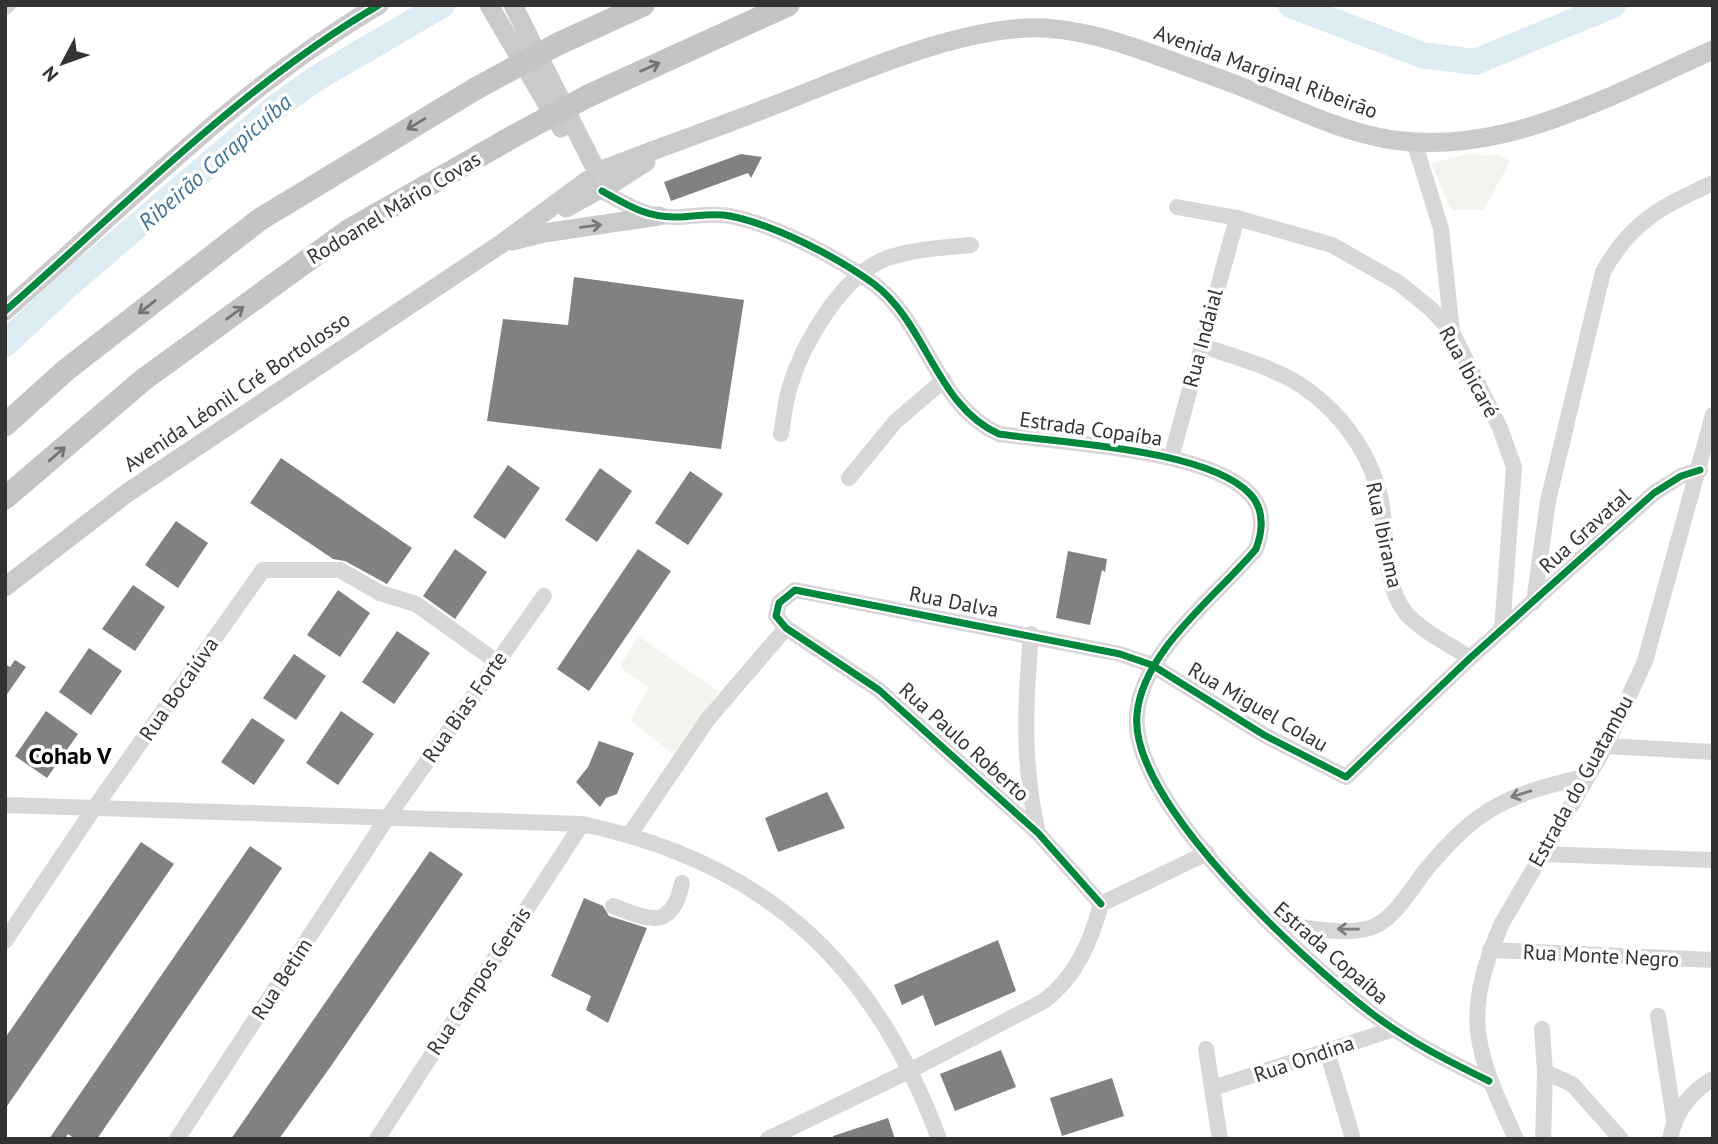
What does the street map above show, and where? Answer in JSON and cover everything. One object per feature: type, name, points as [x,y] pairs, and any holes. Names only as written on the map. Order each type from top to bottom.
[{"type":"highway","points":[[5,425],[66,370],[259,220],[475,89],[558,44],[643,5]]},
{"type":"highway","name":"Rodoanel Mário Covas","points":[[5,498],[143,380],[348,231],[588,96],[788,5]]},
{"type":"main road","points":[[5,311],[235,109],[306,55],[379,5]]},
{"type":"main road","points":[[489,5],[597,183]]},
{"type":"main road","points":[[513,5],[597,183]]},
{"type":"main road","name":"Avenida Marginal Ribeirão","points":[[682,139],[966,36],[1015,29],[1070,31],[1123,45],[1361,132],[1414,141],[1453,142],[1518,131],[1578,110],[1713,50]]},
{"type":"main road","name":"Avenida Léonil Cré Bortolosso","points":[[5,587],[127,494],[500,244],[597,183],[682,139]]},
{"type":"main road","points":[[500,244],[544,233],[659,216]]},
{"type":"street","points":[[1414,141],[1441,229],[1452,332]]},
{"type":"street","name":"Estrada Copaíba","points":[[597,183],[642,213],[659,216],[729,216],[794,240],[858,274],[877,286],[897,309],[965,412],[981,426],[999,435],[1171,458],[1233,479],[1252,495],[1261,514],[1262,533],[1256,549],[1152,664],[1137,714],[1139,740],[1153,776],[1207,853],[1268,922],[1369,1011],[1394,1029],[1489,1081]]},
{"type":"street","points":[[1534,602],[1548,501],[1603,272],[1615,250],[1646,217],[1713,183]]},
{"type":"street","name":"Rua Ibicaré","points":[[1177,207],[1237,218],[1332,245],[1356,256],[1399,283],[1431,309],[1452,332],[1500,428],[1514,467],[1502,630]]},
{"type":"street","name":"Rua Indaial","points":[[1171,458],[1237,218]]},
{"type":"street","points":[[781,434],[789,387],[804,352],[819,324],[858,274],[884,259],[910,252],[971,245]]},
{"type":"street","name":"Rua Ibirama","points":[[1200,345],[1270,369],[1296,382],[1339,417],[1358,443],[1376,481],[1382,507],[1388,568],[1405,611],[1419,625],[1470,658]]},
{"type":"street","points":[[849,478],[896,421],[944,380]]},
{"type":"street","name":"Estrada do Guatambu","points":[[1516,1139],[1489,1081],[1480,1052],[1476,1002],[1490,950],[1541,854],[1606,746],[1645,661],[1700,470],[1713,415]]},
{"type":"street","name":"Rua Gravatal","points":[[1346,777],[1470,658],[1654,493],[1669,482],[1700,470]]},
{"type":"street","name":"Rua Bocaiúva","points":[[5,941],[95,807],[263,570],[340,570],[380,593],[415,604],[497,662]]},
{"type":"street","name":"Rua Dalva","points":[[786,628],[776,615],[776,610],[786,595],[795,590],[1031,634],[1120,653],[1152,664]]},
{"type":"street","name":"Rua Bias Forte","points":[[387,818],[544,596]]},
{"type":"street","points":[[630,834],[708,719],[786,628]]},
{"type":"street","name":"Rua Paulo Roberto","points":[[786,628],[879,690],[1038,833],[1101,904]]},
{"type":"street","points":[[1031,634],[1024,712],[1025,757],[1038,833]]},
{"type":"street","name":"Rua Miguel Colau","points":[[1152,664],[1264,735],[1346,777]]},
{"type":"street","points":[[1606,746],[1713,752]]},
{"type":"street","points":[[1268,922],[1327,929],[1360,930],[1376,926],[1393,912],[1427,869],[1487,809],[1506,799],[1587,776]]},
{"type":"street","points":[[5,805],[582,824],[630,834],[711,867],[765,897],[808,931],[860,989],[911,1070],[939,1139]]},
{"type":"street","name":"Rua Betim","points":[[177,1139],[387,818]]},
{"type":"street","name":"Rua Campos Gerais","points":[[377,1139],[582,824]]},
{"type":"street","points":[[768,1139],[911,1070],[1044,1001],[1059,989],[1072,972],[1093,933],[1101,904],[1207,853]]},
{"type":"street","points":[[1541,854],[1713,860]]},
{"type":"street","points":[[613,906],[652,919],[660,918],[669,913],[678,902],[682,883]]},
{"type":"street","name":"Rua Monte Negro","points":[[1490,950],[1713,960]]},
{"type":"street","points":[[1658,1016],[1674,1119],[1670,1139]]},
{"type":"street","name":"Rua Ondina","points":[[1213,1088],[1394,1029]]},
{"type":"street","points":[[1542,1030],[1545,1072],[1543,1139]]},
{"type":"street","points":[[1206,1049],[1220,1139]]},
{"type":"street","points":[[1327,1051],[1353,1139]]},
{"type":"street","points":[[1545,1072],[1572,1084],[1621,1139]]},
{"type":"street","points":[[1674,1119],[1699,1087],[1713,1079]]},
{"type":"shaded area","points":[[1467,154],[1498,155],[1510,161],[1484,210],[1451,210],[1431,163]]},
{"type":"shaded area","points":[[638,636],[719,691],[674,755],[630,720],[649,688],[620,667]]},
{"type":"building","points":[[741,154],[762,157],[751,178],[748,173],[671,201],[664,182]]},
{"type":"building","points":[[574,277],[744,300],[721,449],[487,421],[503,319],[568,325]]},
{"type":"building","points":[[281,458],[412,548],[387,584],[345,561],[333,559],[250,503]]},
{"type":"building","points":[[508,465],[540,488],[505,539],[473,517]]},
{"type":"building","points":[[600,468],[632,491],[597,542],[565,520]]},
{"type":"building","points":[[690,471],[723,494],[688,545],[655,523]]},
{"type":"building","points":[[176,521],[208,543],[178,588],[145,565]]},
{"type":"building","points":[[455,549],[487,572],[455,619],[423,596]]},
{"type":"building","points":[[638,549],[671,571],[589,691],[557,669]]},
{"type":"building","points":[[1068,551],[1107,559],[1090,625],[1056,618]]},
{"type":"building","points":[[133,585],[165,607],[135,651],[102,629]]},
{"type":"building","points":[[338,590],[370,613],[340,657],[307,635]]},
{"type":"building","points":[[397,631],[430,653],[394,704],[362,682]]},
{"type":"building","points":[[89,648],[122,671],[91,715],[59,692]]},
{"type":"building","points":[[294,654],[326,676],[296,720],[263,698]]},
{"type":"building","points":[[15,660],[26,667],[5,697],[5,664],[10,667]]},
{"type":"building","points":[[46,711],[78,734],[47,778],[15,756]]},
{"type":"building","points":[[341,711],[374,734],[338,785],[306,763]]},
{"type":"building","points":[[252,718],[285,740],[254,785],[221,762]]},
{"type":"building","points":[[599,741],[634,753],[617,794],[606,798],[600,807],[576,782],[588,767]]},
{"type":"building","points":[[827,792],[845,828],[778,852],[765,818]]},
{"type":"building","points":[[141,842],[174,864],[5,1109],[5,1038]]},
{"type":"building","points":[[250,846],[282,868],[97,1139],[75,1139],[68,1134],[65,1139],[49,1139]]},
{"type":"building","points":[[430,851],[463,874],[331,1066],[279,1139],[231,1139]]},
{"type":"building","points":[[584,898],[603,906],[609,916],[647,928],[608,1023],[586,1010],[591,996],[551,976]]},
{"type":"building","points":[[998,940],[1016,991],[935,1026],[923,995],[902,1005],[894,985]]},
{"type":"building","points":[[1001,1050],[1016,1087],[955,1111],[940,1074]]},
{"type":"building","points":[[1112,1078],[1124,1116],[1062,1136],[1050,1098]]},
{"type":"building","points":[[888,1118],[895,1139],[834,1139],[833,1136]]},
{"type":"waterway","name":"Ribeirão Carapicuíba","points":[[5,344],[69,284],[276,107],[317,78],[442,5]]},
{"type":"waterway","name":"Ribeirão Carapicuíba","points":[[1291,5],[1422,55],[1475,62],[1613,5]]},
{"type":"cycle path","points":[[5,311],[232,110],[328,37],[379,5]]},
{"type":"cycle path","points":[[602,191],[638,210],[666,217],[717,214],[748,220],[786,234],[842,263],[874,284],[892,301],[960,404],[978,421],[999,434],[1132,450],[1168,458],[1202,467],[1230,479],[1250,494],[1258,507],[1261,520],[1256,549],[1184,625],[1153,668],[1142,690],[1137,714],[1142,750],[1160,790],[1189,833],[1225,876],[1304,956],[1398,1032],[1489,1081]]},
{"type":"cycle path","points":[[1101,904],[1038,833],[879,690],[786,628],[776,616],[779,603],[795,590],[1120,654],[1152,665],[1264,735],[1346,777],[1470,658],[1654,493],[1681,476],[1700,470]]},
{"type":"district","name":"Cohab V","points":[[70,756]]}]
